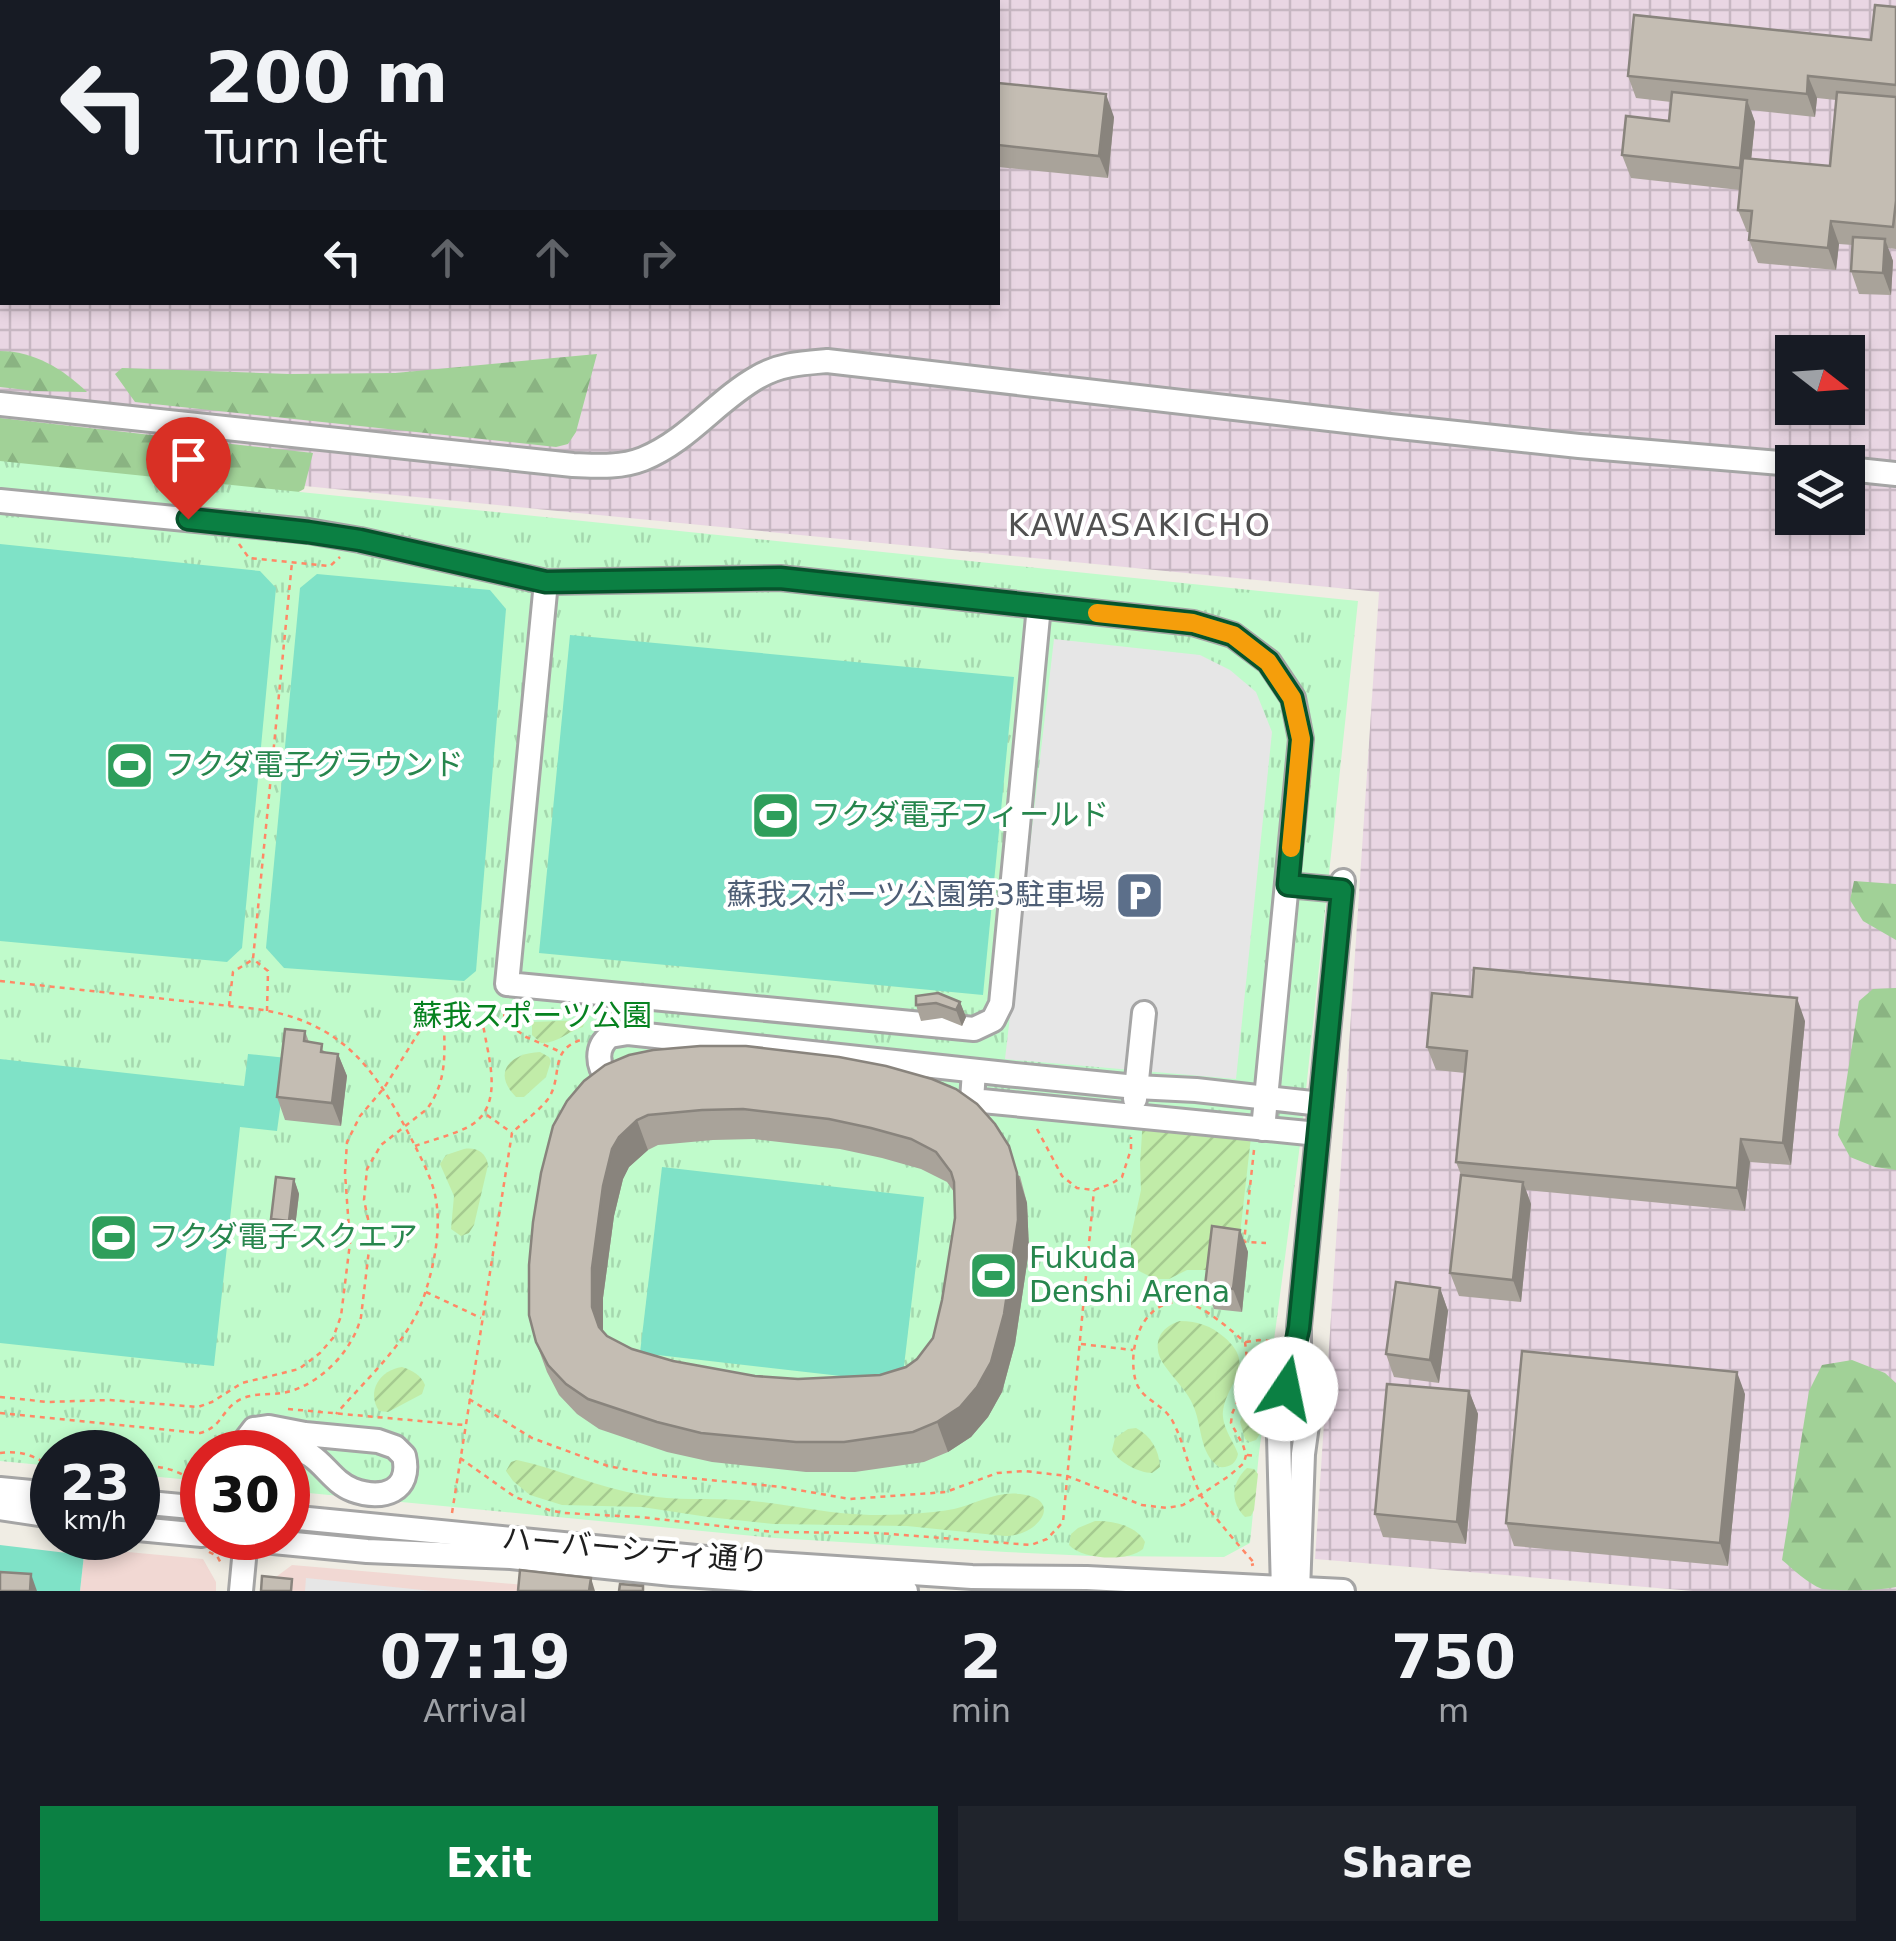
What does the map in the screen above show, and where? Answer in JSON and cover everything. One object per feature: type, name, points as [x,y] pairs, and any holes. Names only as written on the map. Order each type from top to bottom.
[{"type":"street","points":[[0,404],[610,467],[641,460],[670,446],[759,376],[791,364],[827,361],[1390,426],[1775,463]]},
{"type":"street","points":[[1865,471],[1896,474]]},
{"type":"street","points":[[0,501],[225,522],[360,540],[546,582],[780,578],[1193,623],[1233,635],[1268,662],[1292,698],[1301,739],[1260,1128]]},
{"type":"street","points":[[546,582],[507,984],[974,1029],[994,1020],[1001,1004],[1039,606]]},
{"type":"street","points":[[1288,885],[1342,885],[1299,1328],[1307,1425],[1290,1589]]},
{"type":"street","points":[[1133,1116],[1144,1013]]},
{"type":"street","points":[[608,1079],[602,1072],[599,1052],[604,1040],[618,1033],[1322,1104]]},
{"type":"street","points":[[626,1056],[642,1034]]},
{"type":"street","points":[[974,1071],[972,1100],[1318,1134]]},
{"type":"street","points":[[1196,1090],[1196,1122]]},
{"type":"street","points":[[1290,1589],[1281,1424],[1299,1328]]},
{"type":"street","points":[[1281,1424],[1293,1415],[1307,1425]]},
{"type":"street","points":[[255,1430],[286,1430]]},
{"type":"street","points":[[310,1433],[378,1441],[395,1447],[404,1456],[405,1475],[389,1493],[358,1492],[310,1453]]},
{"type":"street","points":[[0,1489],[30,1492]]},
{"type":"street","points":[[0,1508],[30,1513]]},
{"type":"street","name":"ハーバーシティ通り","points":[[310,1519],[747,1562],[972,1577],[1086,1578],[1342,1591]]},
{"type":"street","name":"ハーバーシティ通り","points":[[310,1545],[511,1557],[672,1574],[906,1591]]},
{"type":"street","points":[[241,1560],[241,1591]]},
{"type":"path","points":[[225,522],[248,558],[330,566],[360,540]]},
{"type":"path","points":[[253,959],[292,562]]},
{"type":"path","points":[[228,1006],[233,972],[253,959]]},
{"type":"path","points":[[253,959],[268,970],[267,1011]]},
{"type":"path","points":[[0,981],[267,1011],[297,1019],[337,1039],[370,1069],[405,1126],[434,1189],[438,1209],[435,1246],[426,1292],[411,1325],[336,1414]]},
{"type":"path","points":[[0,1397],[198,1407],[242,1384],[294,1372],[333,1338],[342,1307],[350,1244],[347,1142],[360,1116],[384,1088],[424,1024],[504,1021],[561,1052]]},
{"type":"path","points":[[415,1146],[469,1127],[486,1114],[492,1099],[483,1022]]},
{"type":"path","points":[[0,1413],[200,1433],[212,1429],[226,1410],[244,1398],[288,1392],[314,1380],[341,1356],[358,1328],[371,1233],[364,1200],[365,1179],[381,1145],[427,1109],[441,1083],[446,1062],[444,1025]]},
{"type":"path","points":[[452,1513],[512,1133],[550,1097],[561,1052],[585,1038]]},
{"type":"path","points":[[1017,1104],[1035,1125],[1062,1176],[1077,1188],[1094,1190],[1122,1176],[1133,1116]]},
{"type":"path","points":[[486,1114],[512,1133]]},
{"type":"path","points":[[1260,1128],[1244,1242],[1266,1243]]},
{"type":"path","points":[[460,1458],[514,1497],[563,1513],[625,1515],[773,1532],[878,1533],[1031,1545],[1047,1540],[1063,1522],[1094,1190]]},
{"type":"path","points":[[426,1292],[482,1318]]},
{"type":"path","points":[[469,1399],[532,1438],[608,1466],[650,1474],[850,1499],[946,1492],[997,1472],[1025,1470],[1067,1476],[1142,1504],[1167,1508],[1183,1505],[1200,1495],[1236,1470],[1246,1455],[1231,1423],[1247,1378],[1245,1342],[1188,1303],[1178,1301],[1161,1306],[1146,1318],[1134,1350],[1137,1386],[1173,1422],[1200,1495],[1254,1564],[1244,1567]]},
{"type":"path","points":[[1245,1342],[1272,1342]]},
{"type":"path","points":[[1080,1344],[1134,1350]]},
{"type":"path","points":[[0,1453],[30,1456]]},
{"type":"path","points":[[1246,1455],[1257,1456]]},
{"type":"path","points":[[219,1560],[223,1566]]},
{"type":"shaded area","points":[[1000,0],[1896,0],[1896,1591],[1693,1591],[1315,1559],[1379,592],[0,456],[0,305],[1000,305]]},
{"type":"shaded area","name":"蘇我スポーツ公園第3駐車場","points":[[1054,639],[1200,655],[1230,670],[1256,692],[1272,732],[1236,1079],[1005,1059]]},
{"type":"shaded area","points":[[160,1555],[204,1560],[216,1582],[216,1591],[80,1591],[84,1560],[160,1560]]},
{"type":"shaded area","points":[[292,1565],[594,1591],[267,1591],[268,1583]]},
{"type":"shaded area","points":[[306,1578],[432,1591],[305,1591]]},
{"type":"green space","points":[[0,351],[25,354],[47,363],[87,392],[0,387]]},
{"type":"green space","points":[[597,354],[576,432],[568,444],[556,447],[135,402],[115,374],[122,368],[395,373]]},
{"type":"green space","points":[[0,418],[313,453],[304,489],[293,495],[0,463]]},
{"type":"green space","name":"蘇我スポーツ公園","points":[[0,461],[1358,601],[1301,1137],[1250,1543],[1224,1557],[1006,1552],[775,1538],[310,1493],[310,1430],[180,1430],[180,1479],[160,1477],[160,1430],[30,1430],[30,1464],[0,1461]]},
{"type":"green space","name":"フクダ電子グラウンド","points":[[0,544],[260,571],[276,588],[242,948],[227,962],[0,941]]},
{"type":"green space","name":"フクダ電子グラウンド","points":[[317,574],[490,590],[506,609],[476,971],[464,981],[284,968],[266,948],[300,588]]},
{"type":"green space","name":"フクダ電子フィールド","points":[[570,635],[1014,677],[983,995],[539,953]]},
{"type":"green space","points":[[1854,881],[1896,884],[1896,940],[1863,921],[1850,900]]},
{"type":"green space","points":[[1896,988],[1896,1170],[1850,1157],[1838,1135],[1859,1001],[1873,989]]},
{"type":"green space","points":[[585,1020],[583,1027],[552,1041],[541,1043],[532,1035],[532,1022]]},
{"type":"green space","points":[[540,1052],[551,1061],[546,1077],[524,1097],[516,1097],[505,1080],[508,1066],[520,1056]]},
{"type":"green space","name":"フクダ電子スクエア","points":[[248,1054],[287,1058],[277,1131],[240,1127],[214,1366],[0,1343],[0,1059],[244,1086]]},
{"type":"green space","points":[[1143,1117],[1252,1128],[1239,1243],[1210,1270],[1187,1270],[1169,1279],[1155,1279],[1139,1271],[1131,1259],[1131,1236],[1141,1190]]},
{"type":"green space","points":[[464,1149],[480,1151],[488,1165],[474,1225],[461,1236],[451,1229],[454,1196],[440,1164],[446,1155]]},
{"type":"green space","points":[[662,1167],[924,1197],[902,1383],[640,1353]]},
{"type":"green space","points":[[1180,1321],[1214,1330],[1239,1358],[1237,1376],[1224,1405],[1225,1427],[1238,1454],[1229,1466],[1219,1467],[1207,1454],[1192,1403],[1159,1356],[1161,1335]]},
{"type":"green space","points":[[1260,1352],[1271,1359],[1261,1432],[1250,1442],[1245,1439],[1240,1422],[1256,1379],[1255,1360]]},
{"type":"green space","points":[[1852,1360],[1885,1373],[1896,1383],[1896,1587],[1822,1589],[1782,1560],[1809,1391],[1822,1365]]},
{"type":"green space","points":[[402,1367],[421,1378],[425,1385],[422,1394],[388,1412],[379,1411],[374,1396],[377,1383],[387,1372]]},
{"type":"green space","points":[[1136,1428],[1150,1439],[1158,1455],[1160,1467],[1152,1473],[1129,1466],[1112,1450],[1115,1438]]},
{"type":"green space","points":[[517,1460],[626,1492],[667,1498],[741,1500],[880,1515],[944,1511],[994,1496],[1020,1494],[1034,1497],[1044,1509],[1037,1524],[1005,1536],[907,1526],[773,1524],[642,1507],[562,1505],[530,1495],[513,1481],[506,1471]]},
{"type":"green space","points":[[1247,1468],[1258,1474],[1254,1510],[1245,1517],[1234,1492]]},
{"type":"green space","points":[[1095,1521],[1130,1528],[1145,1542],[1143,1549],[1127,1556],[1106,1558],[1084,1554],[1069,1545],[1071,1534]]},
{"type":"green space","points":[[0,1545],[30,1549],[30,1560],[83,1560],[80,1591],[0,1591]]},
{"type":"building","points":[[1875,5],[1896,7],[1896,85],[1808,76],[1807,94],[1628,76],[1634,15],[1871,40]]},
{"type":"building","points":[[1000,83],[1106,94],[1099,156],[1000,145]]},
{"type":"building","points":[[1672,92],[1747,100],[1740,168],[1622,155],[1626,116],[1669,121]]},
{"type":"building","points":[[1837,92],[1896,97],[1893,227],[1831,221],[1828,248],[1749,240],[1752,211],[1738,210],[1743,158],[1830,166]]},
{"type":"building","points":[[1853,237],[1885,239],[1883,273],[1851,271]]},
{"type":"building","points":[[1474,968],[1797,998],[1783,1143],[1741,1139],[1737,1188],[1456,1162],[1467,1051],[1427,1047],[1432,993],[1472,997]]},
{"type":"building","points":[[938,993],[960,1002],[956,1010],[936,1003],[916,1005],[916,996]]},
{"type":"building","points":[[285,1029],[305,1031],[304,1041],[322,1044],[321,1052],[338,1054],[332,1103],[277,1097]]},
{"type":"building","name":"Fukuda Denshi Arena","points":[[746,1046],[886,1066],[956,1089],[995,1124],[1009,1146],[1017,1173],[1018,1220],[1004,1314],[991,1362],[960,1407],[913,1432],[844,1442],[796,1442],[701,1433],[588,1399],[548,1365],[536,1342],[529,1315],[529,1265],[541,1173],[553,1126],[584,1081],[605,1065],[653,1050]],"holes":[[[743,1109],[829,1119],[911,1139],[936,1152],[951,1172],[955,1218],[942,1300],[933,1338],[917,1359],[880,1375],[798,1379],[755,1376],[673,1361],[632,1349],[607,1336],[592,1307],[592,1268],[603,1186],[619,1137],[648,1115],[702,1110]]]},
{"type":"building","points":[[1461,1175],[1523,1182],[1513,1280],[1450,1273]]},
{"type":"building","points":[[276,1177],[294,1179],[289,1221],[271,1219]]},
{"type":"building","points":[[1212,1226],[1240,1230],[1233,1289],[1205,1286]]},
{"type":"building","points":[[1396,1282],[1440,1288],[1430,1360],[1386,1354]]},
{"type":"building","points":[[1522,1351],[1737,1372],[1720,1543],[1506,1523]]},
{"type":"building","points":[[1387,1384],[1469,1391],[1457,1522],[1375,1514]]},
{"type":"building","points":[[520,1570],[591,1578],[589,1591],[518,1591]]},
{"type":"building","points":[[0,1572],[31,1574],[30,1591],[0,1591]]},
{"type":"building","points":[[262,1576],[292,1579],[291,1591],[261,1591]]},
{"type":"building","points":[[620,1584],[643,1586],[643,1591],[619,1591]]},
{"type":"slow traffic","points":[[1097,613],[1193,623],[1233,635],[1268,662],[1292,698],[1301,739],[1291,848]]},
{"type":"place","name":"フクダ電子グラウンド","points":[[130,765]]},
{"type":"place","name":"フクダ電子フィールド","points":[[776,815]]},
{"type":"place","name":"蘇我スポーツ公園第3駐車場","points":[[1140,895]]},
{"type":"place","name":"フクダ電子スクエア","points":[[114,1237]]},
{"type":"place","name":"Fukuda Denshi Arena","points":[[994,1275]]},
{"type":"district","name":"KAWASAKICHO","points":[[1140,525]]},
{"type":"route","points":[[188,519],[360,540],[546,582],[780,578],[1193,623],[1233,635],[1268,662],[1292,698],[1301,739],[1288,885],[1342,890],[1299,1328],[1286,1389]]}]
